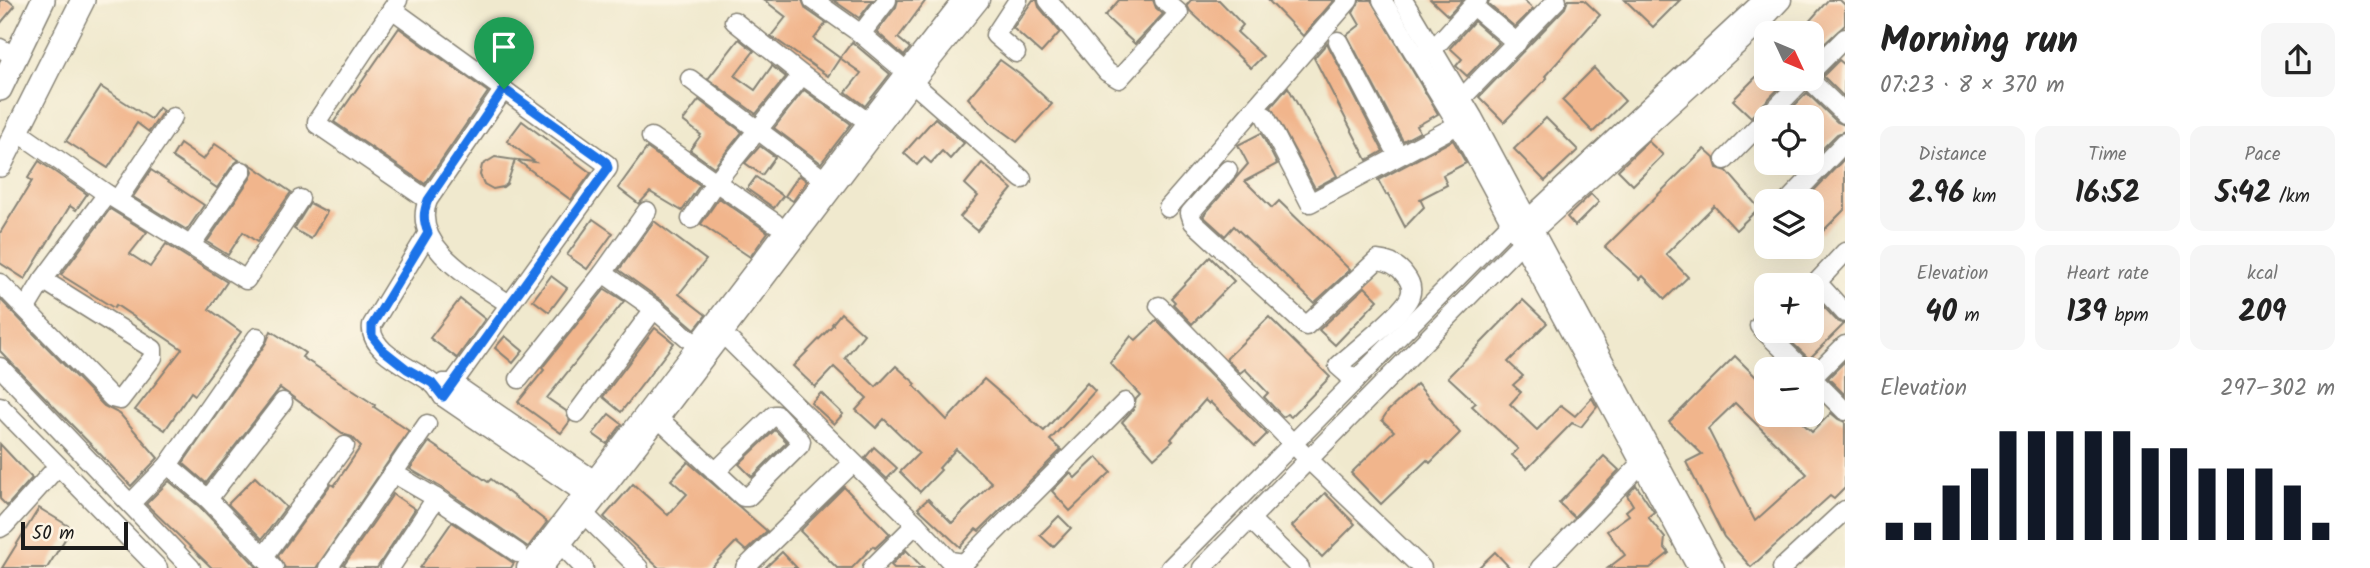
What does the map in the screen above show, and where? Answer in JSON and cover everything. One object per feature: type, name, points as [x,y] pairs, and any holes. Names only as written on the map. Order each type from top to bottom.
[{"type":"main road","points":[[0,89],[43,0]]},
{"type":"main road","points":[[0,165],[83,0]]},
{"type":"street","points":[[2,55],[32,0]]},
{"type":"street","points":[[813,0],[861,34],[1022,179]]},
{"type":"street","points":[[861,34],[887,0]]},
{"type":"street","points":[[393,473],[436,498],[522,560],[592,495],[659,419],[910,77],[962,0]]},
{"type":"street","points":[[543,568],[696,345],[822,179],[868,122],[980,0]]},
{"type":"street","points":[[1016,53],[995,35],[1018,0]]},
{"type":"street","points":[[1048,0],[1107,72],[1119,79],[1179,13],[1164,0]]},
{"type":"street","points":[[1168,208],[1349,0]]},
{"type":"street","points":[[1382,0],[1417,57],[1454,101],[1466,121],[1715,568]]},
{"type":"street","points":[[1403,0],[1434,48],[1454,101]]},
{"type":"street","points":[[1454,101],[1517,43],[1557,0]]},
{"type":"street","points":[[1757,21],[1763,0]]},
{"type":"street","points":[[1762,21],[1782,0]]},
{"type":"street","points":[[1417,57],[1434,48],[1475,3],[1517,43]]},
{"type":"street","points":[[428,200],[317,124],[395,4],[608,165],[509,304],[443,387]]},
{"type":"street","points":[[734,21],[802,75],[868,122]]},
{"type":"street","points":[[1202,568],[1528,231],[1754,30]]},
{"type":"street","points":[[1824,59],[1845,38]]},
{"type":"street","points":[[1338,41],[1398,155]]},
{"type":"street","points":[[691,219],[715,183],[802,75]]},
{"type":"street","points":[[690,79],[822,179]]},
{"type":"street","points":[[504,89],[423,211],[428,233],[446,258],[509,304]]},
{"type":"street","points":[[1780,105],[1794,91]]},
{"type":"street","points":[[1820,91],[1845,114]]},
{"type":"street","points":[[1265,116],[1310,202],[1466,121]]},
{"type":"street","points":[[26,308],[43,280],[173,117]]},
{"type":"street","points":[[1466,121],[1510,224],[1528,231],[1640,464],[1697,568]]},
{"type":"street","points":[[1725,160],[1754,130]]},
{"type":"street","points":[[18,132],[112,196],[246,280],[300,200]]},
{"type":"street","points":[[651,137],[775,223]]},
{"type":"street","points":[[1800,189],[1845,142]]},
{"type":"street","points":[[191,245],[242,170]]},
{"type":"street","points":[[1228,170],[1190,214],[1193,222],[1306,326],[1377,260],[1388,261],[1401,269],[1410,282],[1411,295],[1403,307],[1338,366],[1355,381]]},
{"type":"street","points":[[519,379],[603,273],[647,211]]},
{"type":"street","points":[[1170,568],[1510,224]]},
{"type":"street","points":[[428,233],[372,325],[371,331],[383,350],[407,369],[443,387],[592,495],[639,568]]},
{"type":"street","points":[[1845,252],[1816,282],[1845,313]]},
{"type":"street","points":[[603,273],[654,309],[696,345]]},
{"type":"street","points":[[0,283],[116,400],[123,398],[153,357],[153,349],[43,280]]},
{"type":"street","points":[[1159,306],[1309,460],[1422,568]]},
{"type":"street","points":[[577,412],[654,309]]},
{"type":"street","points":[[723,334],[916,524],[950,561],[964,563],[1125,402]]},
{"type":"street","points":[[131,503],[168,465],[257,337]]},
{"type":"street","points":[[1776,343],[1791,357]]},
{"type":"street","points":[[1824,366],[1845,345]]},
{"type":"street","points":[[0,367],[189,567]]},
{"type":"street","points":[[1824,390],[1845,411]]},
{"type":"street","points":[[208,499],[284,402]]},
{"type":"street","points":[[0,406],[158,568]]},
{"type":"street","points":[[659,419],[715,472],[746,498],[801,441],[774,415],[715,472]]},
{"type":"street","points":[[328,568],[427,424]]},
{"type":"street","points":[[168,465],[208,499],[268,563],[345,446]]},
{"type":"street","points":[[745,568],[853,463]]},
{"type":"street","points":[[1540,568],[1640,464]]},
{"type":"street","points":[[0,528],[58,466]]},
{"type":"street","points":[[390,568],[436,498]]},
{"type":"street","points":[[1782,568],[1845,510]]},
{"type":"street","points":[[1250,519],[1300,568]]},
{"type":"street","points":[[872,568],[916,524]]},
{"type":"street","points":[[561,544],[584,568]]},
{"type":"building","points":[[0,0],[8,0],[15,6],[0,24]]},
{"type":"building","points":[[764,0],[802,0],[806,9],[826,23],[814,39],[840,58],[828,76],[771,36],[786,17]]},
{"type":"building","points":[[833,0],[873,0],[859,18]]},
{"type":"building","points":[[898,0],[926,0],[898,38],[910,48],[904,56],[877,32],[896,7]]},
{"type":"building","points":[[1033,0],[1037,0],[1039,7],[1060,32],[1041,53],[1013,28]]},
{"type":"building","points":[[1119,0],[1153,0],[1156,8],[1163,14],[1135,44],[1105,16]]},
{"type":"building","points":[[1191,0],[1219,0],[1243,25],[1237,32],[1263,56],[1251,68],[1190,11],[1187,5]]},
{"type":"building","points":[[1268,0],[1334,0],[1303,36]]},
{"type":"building","points":[[1360,0],[1371,0],[1438,114],[1417,126],[1420,132],[1403,141],[1347,35],[1360,25],[1353,13]]},
{"type":"building","points":[[1431,0],[1463,0],[1448,16]]},
{"type":"building","points":[[1489,0],[1523,0],[1533,9],[1515,27],[1488,4]]},
{"type":"building","points":[[1568,0],[1584,0],[1600,15],[1545,76],[1547,78],[1504,122],[1479,97],[1565,8]]},
{"type":"building","points":[[1625,0],[1680,0],[1653,27]]},
{"type":"building","points":[[1828,0],[1840,0],[1845,5],[1845,25],[1824,44],[1824,21],[1810,21]]},
{"type":"building","points":[[1474,21],[1499,43],[1467,76],[1456,66],[1462,59],[1450,48]]},
{"type":"building","points":[[399,28],[488,92],[425,184],[334,122]]},
{"type":"building","points":[[739,39],[754,51],[735,76],[755,90],[772,66],[786,77],[756,114],[708,79]]},
{"type":"building","points":[[852,42],[890,74],[865,106],[846,92],[861,73],[840,58]]},
{"type":"building","points":[[1327,43],[1383,151],[1367,160],[1314,58]]},
{"type":"building","points":[[1000,60],[1052,104],[1017,142],[991,123],[968,98]]},
{"type":"building","points":[[1839,60],[1845,65],[1844,97],[1824,77]]},
{"type":"building","points":[[1594,68],[1625,101],[1593,132],[1562,100]]},
{"type":"building","points":[[1754,79],[1754,91],[1776,91],[1763,105],[1754,105],[1754,114],[1751,117],[1733,100]]},
{"type":"building","points":[[101,87],[151,119],[159,108],[163,111],[149,132],[137,123],[108,168],[66,141]]},
{"type":"building","points":[[1288,87],[1337,176],[1315,188],[1271,107]]},
{"type":"building","points":[[804,90],[851,124],[821,163],[774,128]]},
{"type":"building","points":[[1807,93],[1819,105],[1795,105]]},
{"type":"building","points":[[699,100],[742,132],[714,167],[690,150],[701,135],[683,121]]},
{"type":"building","points":[[1824,109],[1837,122],[1845,125],[1845,131],[1837,134],[1824,147]]},
{"type":"building","points":[[935,118],[964,143],[950,159],[942,151],[931,163],[924,157],[917,165],[904,153]]},
{"type":"building","points":[[1546,118],[1578,150],[1545,181],[1514,149]]},
{"type":"building","points":[[522,121],[591,173],[571,200],[517,160],[535,162],[507,141]]},
{"type":"building","points":[[1261,133],[1277,164],[1245,181],[1272,208],[1279,201],[1350,270],[1314,303],[1234,226],[1225,236],[1203,216],[1248,164],[1238,145]]},
{"type":"building","points":[[1453,140],[1466,163],[1443,175],[1447,185],[1420,199],[1424,207],[1405,227],[1378,180]]},
{"type":"building","points":[[1648,141],[1663,155],[1633,185],[1618,170]]},
{"type":"building","points":[[180,144],[203,160],[215,144],[239,160],[217,188],[172,157]]},
{"type":"building","points":[[760,146],[775,157],[762,175],[745,163]]},
{"type":"building","points":[[647,148],[700,185],[682,211],[650,192],[639,204],[618,188]]},
{"type":"building","points":[[1704,149],[1714,158],[1717,168],[1727,171],[1754,202],[1754,213],[1736,230],[1714,206],[1666,254],[1688,277],[1665,299],[1643,276],[1640,279],[1605,247]]},
{"type":"building","points":[[495,157],[515,160],[507,184],[493,189],[484,184],[480,175],[482,165]]},
{"type":"building","points":[[1845,158],[1845,209],[1824,230],[1824,189],[1815,189]]},
{"type":"building","points":[[39,161],[87,194],[76,210],[70,206],[25,279],[0,263],[0,233],[32,181],[28,178]]},
{"type":"building","points":[[982,163],[1012,189],[977,231],[960,217],[978,196],[965,184]]},
{"type":"building","points":[[250,164],[291,192],[257,242],[243,232],[228,255],[207,242],[251,177],[253,171]]},
{"type":"building","points":[[151,170],[204,205],[187,230],[133,197]]},
{"type":"building","points":[[799,175],[807,181],[793,201],[785,196]]},
{"type":"building","points":[[756,177],[783,196],[774,208],[747,189]]},
{"type":"building","points":[[1591,194],[1599,202],[1575,226],[1567,217]]},
{"type":"building","points":[[719,198],[768,232],[750,257],[701,224]]},
{"type":"building","points":[[310,203],[327,212],[311,239],[294,229]]},
{"type":"building","points":[[110,209],[147,232],[130,254],[150,267],[166,244],[227,282],[209,309],[241,332],[195,395],[191,392],[165,430],[135,410],[182,349],[116,305],[114,308],[61,275]]},
{"type":"building","points":[[593,219],[613,233],[587,269],[567,255]]},
{"type":"building","points":[[654,221],[706,260],[679,294],[706,315],[695,329],[619,270]]},
{"type":"building","points":[[1210,257],[1234,281],[1192,324],[1173,304],[1175,302],[1171,298]]},
{"type":"building","points":[[551,276],[567,288],[549,312],[533,300]]},
{"type":"building","points":[[1365,287],[1378,300],[1335,345],[1319,330]]},
{"type":"building","points":[[605,289],[624,301],[547,398],[566,411],[570,421],[561,433],[518,402]]},
{"type":"building","points":[[0,299],[104,406],[120,414],[158,458],[131,486],[0,351]]},
{"type":"building","points":[[460,299],[485,319],[457,358],[430,338]]},
{"type":"building","points":[[1523,300],[1547,323],[1508,362],[1523,376],[1513,385],[1521,392],[1510,404],[1537,430],[1561,405],[1575,416],[1592,398],[1597,407],[1581,427],[1572,423],[1527,469],[1512,455],[1518,449],[1472,406],[1476,403],[1448,377]]},
{"type":"building","points":[[1824,307],[1837,321],[1844,324],[1811,357],[1807,357],[1792,343],[1824,343]]},
{"type":"building","points":[[841,313],[864,334],[845,358],[876,387],[896,366],[916,384],[914,386],[947,420],[984,379],[1044,431],[1087,383],[1095,391],[1050,440],[1061,450],[960,547],[918,508],[928,499],[952,523],[992,483],[956,449],[920,492],[900,472],[919,453],[884,419],[876,428],[856,410],[867,398],[834,367],[815,387],[793,366],[833,325]]},
{"type":"building","points":[[1269,317],[1330,377],[1291,417],[1287,414],[1283,417],[1264,397],[1268,393],[1245,369],[1240,373],[1226,359]]},
{"type":"building","points":[[1157,320],[1267,434],[1255,446],[1205,400],[1171,439],[1173,441],[1154,458],[1122,422],[1133,410],[1140,395],[1110,363],[1131,336],[1136,340]]},
{"type":"building","points":[[655,328],[674,343],[621,412],[603,397]]},
{"type":"building","points":[[271,331],[305,353],[302,357],[409,431],[316,568],[285,568],[278,556],[331,484],[334,486],[361,446],[352,437],[345,435],[280,388],[206,483],[183,463],[266,343]]},
{"type":"building","points":[[505,336],[523,351],[513,363],[495,348]]},
{"type":"building","points":[[1735,356],[1754,375],[1754,422],[1735,403],[1708,429],[1755,521],[1807,474],[1759,427],[1807,427],[1812,432],[1817,427],[1824,427],[1824,420],[1831,413],[1845,422],[1845,488],[1834,499],[1830,496],[1751,567],[1724,537],[1686,462],[1702,454],[1669,422]]},
{"type":"building","points":[[1845,361],[1845,395],[1828,378]]},
{"type":"building","points":[[1417,384],[1460,433],[1430,463],[1427,460],[1381,504],[1351,473],[1394,431],[1382,420]]},
{"type":"building","points":[[821,393],[843,414],[834,424],[811,403]]},
{"type":"building","points":[[609,414],[622,424],[607,444],[593,434]]},
{"type":"building","points":[[775,430],[787,442],[752,477],[739,464]]},
{"type":"building","points":[[429,442],[488,482],[491,479],[547,522],[528,547],[410,469]]},
{"type":"building","points":[[0,444],[32,478],[7,506],[0,499]]},
{"type":"building","points":[[874,447],[897,468],[887,479],[865,458]]},
{"type":"building","points":[[1604,456],[1619,470],[1574,517],[1559,503]]},
{"type":"building","points":[[1097,457],[1111,472],[1070,511],[1052,491],[1070,473],[1075,478]]},
{"type":"building","points":[[688,462],[767,531],[746,551],[736,542],[711,568],[659,568],[604,517],[633,484],[668,515],[687,494],[671,480]]},
{"type":"building","points":[[255,477],[286,507],[262,539],[228,504]]},
{"type":"building","points":[[169,481],[200,507],[258,568],[212,568],[146,504]]},
{"type":"building","points":[[1636,485],[1654,512],[1648,517],[1665,538],[1664,547],[1669,553],[1650,568],[1608,568],[1625,555],[1607,531],[1629,515],[1626,511],[1633,505],[1627,495]]},
{"type":"building","points":[[844,487],[890,534],[875,548],[873,546],[852,568],[837,568],[800,531]]},
{"type":"building","points":[[1325,493],[1355,524],[1322,557],[1292,526]]},
{"type":"building","points":[[393,494],[415,509],[377,568],[349,568],[344,565]]},
{"type":"building","points":[[39,508],[72,528],[47,568],[2,568]]},
{"type":"building","points":[[1059,516],[1071,528],[1053,547],[1040,535]]},
{"type":"building","points":[[452,522],[514,563],[511,568],[420,568]]},
{"type":"building","points":[[906,550],[923,568],[894,568],[891,565]]},
{"type":"building","points":[[782,552],[797,568],[765,568]]},
{"type":"building","points":[[1495,552],[1510,568],[1478,568]]},
{"type":"route","points":[[504,89],[606,162],[608,168],[443,397],[432,383],[407,369],[383,350],[372,336],[372,325],[428,233],[423,211],[428,200],[504,89]]}]
